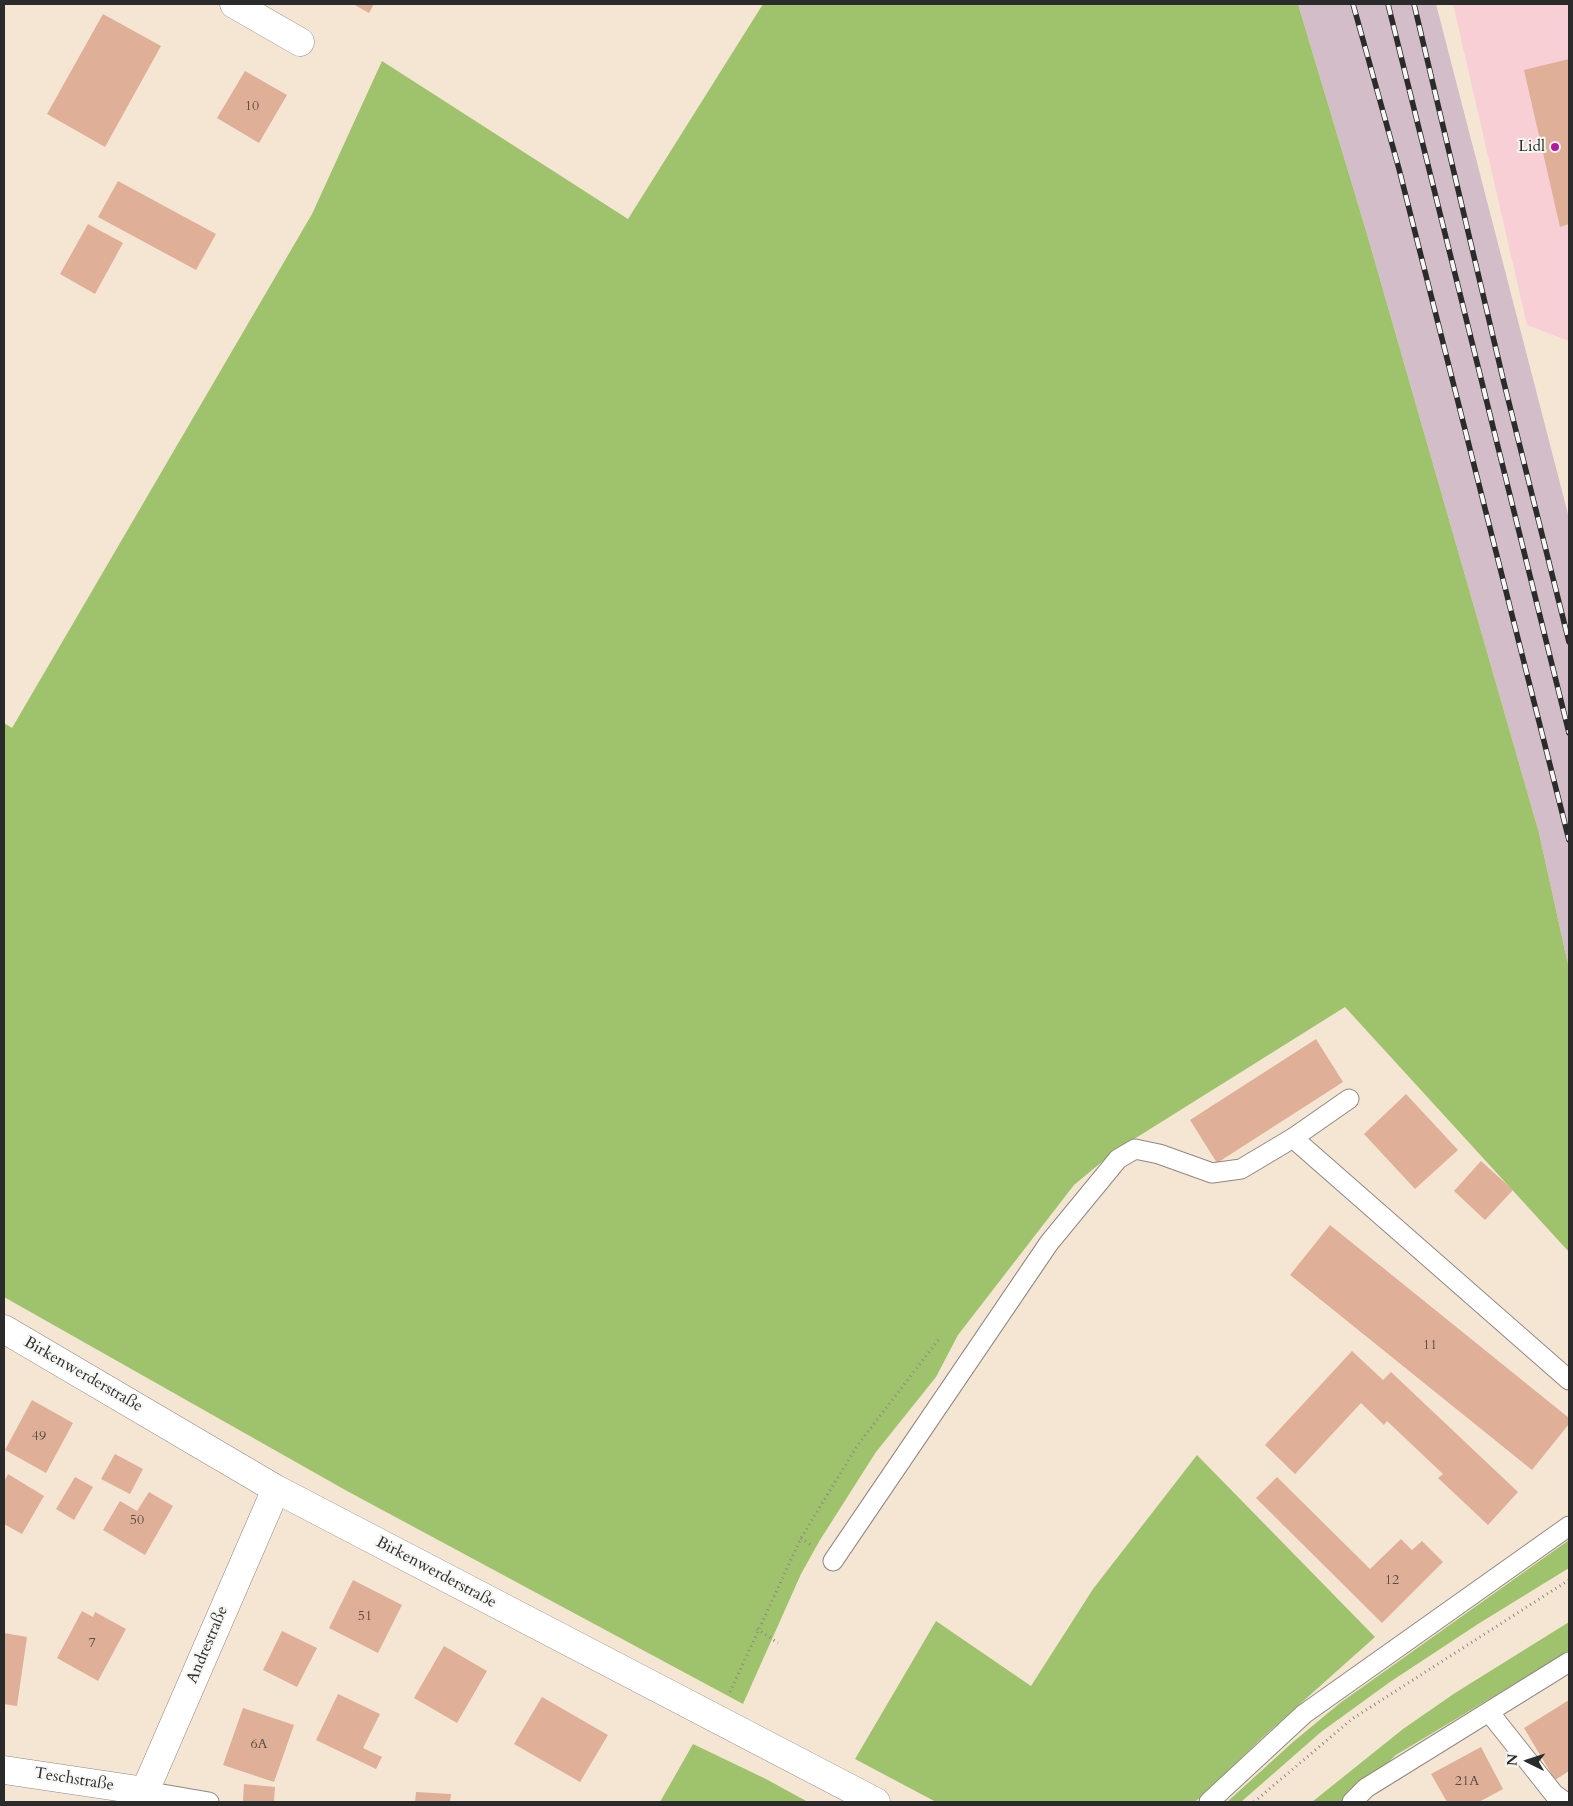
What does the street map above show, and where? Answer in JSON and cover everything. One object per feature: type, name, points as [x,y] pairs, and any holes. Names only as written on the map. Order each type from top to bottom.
[{"type":"street","points":[[247,7],[300,42]]},
{"type":"street","name":"Birkenwerderstraße","points":[[4,1329],[276,1489],[876,1802]]},
{"type":"street","name":"Andrestraße","points":[[144,1796],[276,1489]]},
{"type":"street","name":"Teschstraße","points":[[4,1770],[144,1796]]},
{"type":"lane","points":[[833,1561],[1049,1243],[1118,1159],[1135,1149],[1159,1154],[1212,1173],[1242,1169],[1293,1138],[1349,1099]]},
{"type":"lane","points":[[1293,1138],[1569,1380]]},
{"type":"lane","points":[[1209,1802],[1304,1714],[1569,1526]]},
{"type":"lane","points":[[1352,1802],[1366,1788],[1569,1662]]},
{"type":"lane","points":[[1489,1712],[1554,1794],[1565,1802]]},
{"type":"lane","points":[[144,1796],[209,1802]]},
{"type":"path","points":[[718,1720],[757,1629],[801,1538],[857,1446],[940,1339]]},
{"type":"path","points":[[1254,1802],[1352,1719],[1569,1580]]},
{"type":"path","points":[[757,1629],[778,1643]]},
{"type":"shaded area","points":[[1298,4],[1436,4],[1569,518],[1569,969],[1539,833],[1367,234]]},
{"type":"shaded area","points":[[1453,4],[1569,4],[1569,341],[1527,325]]},
{"type":"green space","points":[[763,4],[1298,4],[1367,234],[1539,833],[1569,969],[1569,1252],[1345,1007],[1115,1151],[1074,1185],[958,1335],[936,1377],[876,1452],[820,1540],[801,1574],[743,1704],[347,1491],[4,1297],[4,723],[12,728],[312,214],[382,61],[628,219]]},
{"type":"green space","points":[[1197,1455],[1375,1637],[1263,1737],[1195,1802],[936,1802],[855,1759],[936,1621],[1031,1686],[1093,1589]]},
{"type":"green space","points":[[1569,1540],[1569,1568],[1478,1624],[1390,1682],[1321,1732],[1241,1802],[1227,1802],[1293,1742],[1340,1703]]},
{"type":"green space","points":[[1569,1622],[1569,1651],[1396,1755],[1345,1802],[1312,1802],[1403,1729],[1455,1693]]},
{"type":"green space","points":[[693,1744],[766,1779],[808,1802],[660,1802]]},
{"type":"building","points":[[353,4],[374,4],[369,13]]},
{"type":"building","points":[[103,14],[161,46],[105,147],[47,114]]},
{"type":"building","name":"Lidl","points":[[1569,59],[1569,224],[1560,227],[1524,70]]},
{"type":"building","points":[[245,71],[287,95],[259,143],[217,118]]},
{"type":"building","points":[[118,181],[216,234],[196,270],[98,217]]},
{"type":"building","points":[[88,224],[123,243],[95,294],[60,274]]},
{"type":"building","points":[[1316,1039],[1343,1082],[1217,1163],[1190,1120]]},
{"type":"building","points":[[1406,1094],[1458,1150],[1415,1189],[1364,1134]]},
{"type":"building","points":[[1481,1161],[1513,1190],[1485,1220],[1454,1191]]},
{"type":"building","points":[[1330,1225],[1569,1418],[1569,1424],[1532,1470],[1290,1275]]},
{"type":"building","points":[[1352,1351],[1383,1380],[1391,1372],[1518,1492],[1488,1525],[1438,1478],[1443,1474],[1387,1421],[1384,1425],[1361,1403],[1295,1474],[1265,1445]]},
{"type":"building","points":[[32,1400],[73,1423],[46,1473],[5,1450]]},
{"type":"building","points":[[115,1454],[143,1469],[130,1494],[101,1479]]},
{"type":"building","points":[[8,1474],[44,1496],[22,1534],[4,1524],[4,1482]]},
{"type":"building","points":[[75,1477],[93,1487],[74,1520],[56,1509]]},
{"type":"building","points":[[1277,1477],[1370,1569],[1401,1539],[1412,1550],[1422,1541],[1443,1562],[1382,1623],[1256,1498]]},
{"type":"building","points":[[149,1492],[173,1506],[145,1555],[103,1530],[120,1501],[137,1511]]},
{"type":"building","points":[[353,1580],[402,1605],[378,1653],[329,1628]]},
{"type":"building","points":[[82,1611],[93,1617],[95,1612],[126,1629],[98,1681],[57,1658]]},
{"type":"building","points":[[282,1631],[317,1648],[297,1687],[263,1670]]},
{"type":"building","points":[[4,1633],[27,1637],[17,1706],[4,1704]]},
{"type":"building","points":[[444,1646],[487,1671],[457,1723],[414,1698]]},
{"type":"building","points":[[338,1694],[380,1714],[363,1748],[382,1757],[376,1769],[316,1740]]},
{"type":"building","points":[[542,1697],[608,1735],[580,1782],[514,1744]]},
{"type":"building","points":[[1569,1700],[1569,1771],[1555,1780],[1524,1728]]},
{"type":"building","points":[[243,1708],[294,1725],[274,1782],[223,1765]]},
{"type":"building","points":[[1481,1747],[1503,1789],[1479,1802],[1447,1802],[1431,1774]]},
{"type":"building","points":[[244,1784],[275,1787],[274,1802],[243,1801]]},
{"type":"building","points":[[416,1792],[451,1794],[450,1802],[415,1802]]},
{"type":"railway","points":[[1353,4],[1399,169],[1569,840]]},
{"type":"railway","points":[[1388,4],[1569,733]]},
{"type":"railway","points":[[1414,4],[1504,383],[1569,642]]},
{"type":"place","name":"Lidl","points":[[1555,147]]}]
